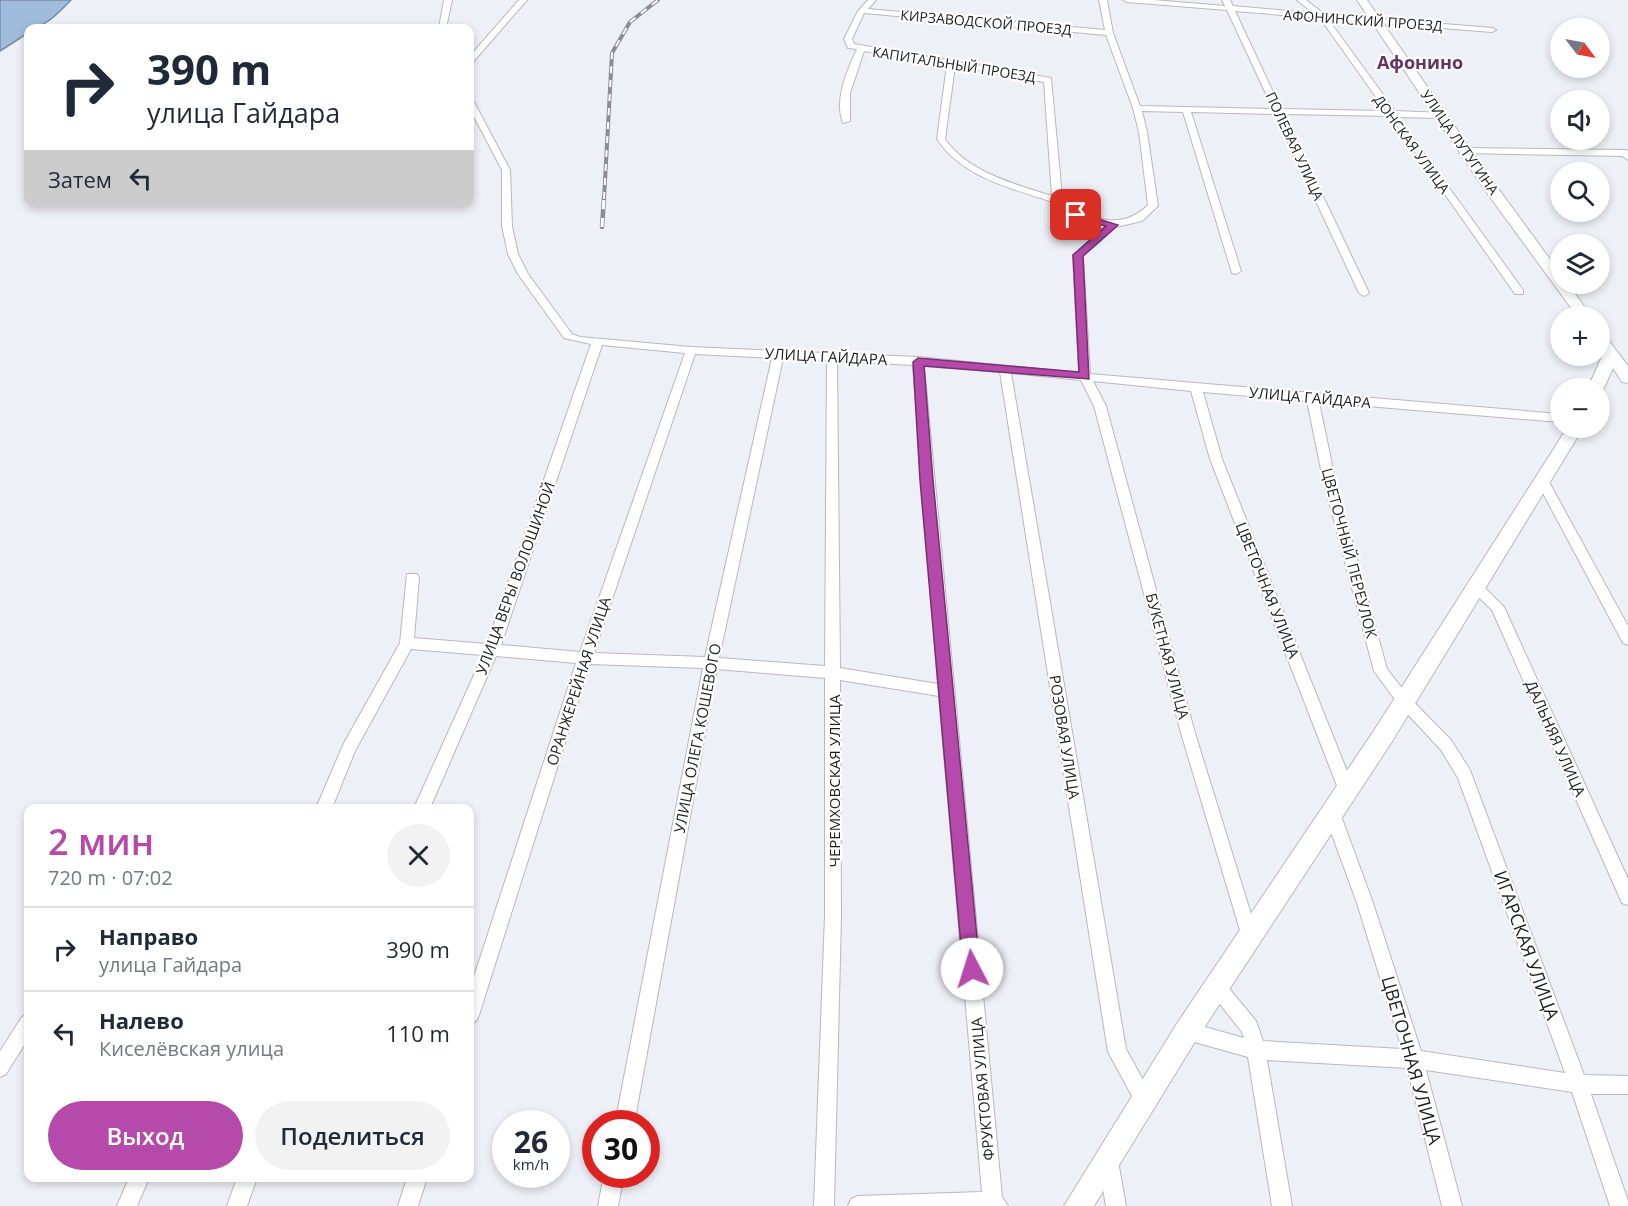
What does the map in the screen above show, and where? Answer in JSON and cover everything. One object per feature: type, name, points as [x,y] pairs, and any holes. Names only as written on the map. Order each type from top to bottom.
[{"type":"main road","name":"УЛИЦА ЛУТУГИНА","points":[[1362,0],[1465,151],[1550,269]]},
{"type":"main road","points":[[1611,353],[1628,378]]},
{"type":"main road","points":[[1600,378],[1611,353]]},
{"type":"main road","points":[[1078,1206],[1186,1031],[1347,791],[1569,438]]},
{"type":"street","points":[[443,24],[448,0]]},
{"type":"street","points":[[474,55],[523,0]]},
{"type":"street","points":[[846,121],[845,97],[850,72],[861,49],[851,46],[848,39],[862,11],[872,0]]},
{"type":"street","points":[[1085,377],[1078,255],[1113,225],[1139,219],[1153,206],[1143,132],[1137,108],[1109,33],[1103,0]]},
{"type":"street","name":"АФОНИНСКИЙ ПРОЕЗД","points":[[1126,0],[1492,30]]},
{"type":"street","name":"ПОЛЕВАЯ УЛИЦА","points":[[1226,0],[1364,293]]},
{"type":"street","name":"ДОНСКАЯ УЛИЦА","points":[[1301,0],[1323,17],[1519,292]]},
{"type":"street","name":"КИРЗАВОДСКОЙ ПРОЕЗД","points":[[862,11],[1109,33]]},
{"type":"street","name":"КАПИТАЛЬНЫЙ ПРОЕЗД","points":[[861,49],[1047,80],[1056,200]]},
{"type":"street","points":[[951,63],[941,139],[955,156],[973,168],[1011,185],[1056,200],[1058,209],[1113,225]]},
{"type":"street","points":[[1137,108],[1441,115]]},
{"type":"street","name":"УЛИЦА ГАЙДАРА","points":[[474,110],[506,170],[507,226],[513,254],[524,274],[568,336],[597,343],[918,362],[1550,417]]},
{"type":"street","points":[[1186,110],[1236,271]]},
{"type":"street","points":[[1465,151],[1625,153],[1628,156]]},
{"type":"street","name":"УЛИЦА ВЕРЫ ВОЛОШИНОЙ","points":[[424,804],[492,650],[597,343]]},
{"type":"street","name":"ОРАНЖЕРЕЙНАЯ УЛИЦА","points":[[474,1003],[585,658],[691,350]]},
{"type":"street","name":"УЛИЦА ОЛЕГА КОШЕВОГО","points":[[627,1110],[711,663],[778,354]]},
{"type":"street","name":"ЧЕРЕМХОВСКАЯ УЛИЦА","points":[[824,1206],[833,916],[832,356]]},
{"type":"street","name":"ФРУКТОВАЯ УЛИЦА","points":[[918,362],[994,1204]]},
{"type":"street","name":"РОЗОВАЯ УЛИЦА","points":[[1005,369],[1117,1052],[1144,1098]]},
{"type":"street","name":"БУКЕТНАЯ УЛИЦА","points":[[1085,377],[1100,406],[1188,733],[1250,937]]},
{"type":"street","name":"ЦВЕТОЧНАЯ УЛИЦА","points":[[1196,387],[1216,459],[1347,791]]},
{"type":"street","name":"ЦВЕТОЧНЫЙ ПЕРЕУЛОК","points":[[1312,398],[1329,479],[1381,671],[1404,701]]},
{"type":"street","points":[[1543,482],[1628,639]]},
{"type":"street","points":[[326,804],[349,748],[407,644],[412,578]]},
{"type":"street","name":"ДАЛЬНЯЯ УЛИЦА","points":[[1474,586],[1497,607],[1628,897]]},
{"type":"street","points":[[407,644],[585,658],[711,663],[834,673],[947,692]]},
{"type":"street","name":"ИГАРСКАЯ УЛИЦА","points":[[1404,701],[1446,745],[1465,776],[1578,1084],[1620,1206]]},
{"type":"street","name":"ЦВЕТОЧНАЯ УЛИЦА","points":[[1332,813],[1365,903],[1414,1059],[1452,1206]]},
{"type":"street","points":[[1217,987],[1250,1027],[1256,1050],[1282,1206]]},
{"type":"street","points":[[0,1068],[24,1029]]},
{"type":"street","points":[[1186,1031],[1256,1050],[1414,1059],[1578,1084],[1628,1085]]},
{"type":"street","points":[[1107,1156],[1116,1206]]},
{"type":"street","points":[[127,1206],[137,1182]]},
{"type":"street","points":[[237,1206],[246,1182]]},
{"type":"street","points":[[408,1206],[416,1182]]},
{"type":"street","points":[[608,1206],[611,1188]]},
{"type":"street","points":[[858,1206],[994,1204]]},
{"type":"water","points":[[0,0],[71,0],[43,24],[24,24],[24,36],[0,51]]},
{"type":"railway","points":[[604,199],[612,53],[630,22],[658,0]]},
{"type":"railway","points":[[602,227],[604,198]]},
{"type":"district","name":"Афонино","points":[[1420,62]]},
{"type":"route","points":[[972,969],[918,362],[1085,377],[1078,255],[1113,225],[1076,215]]}]
